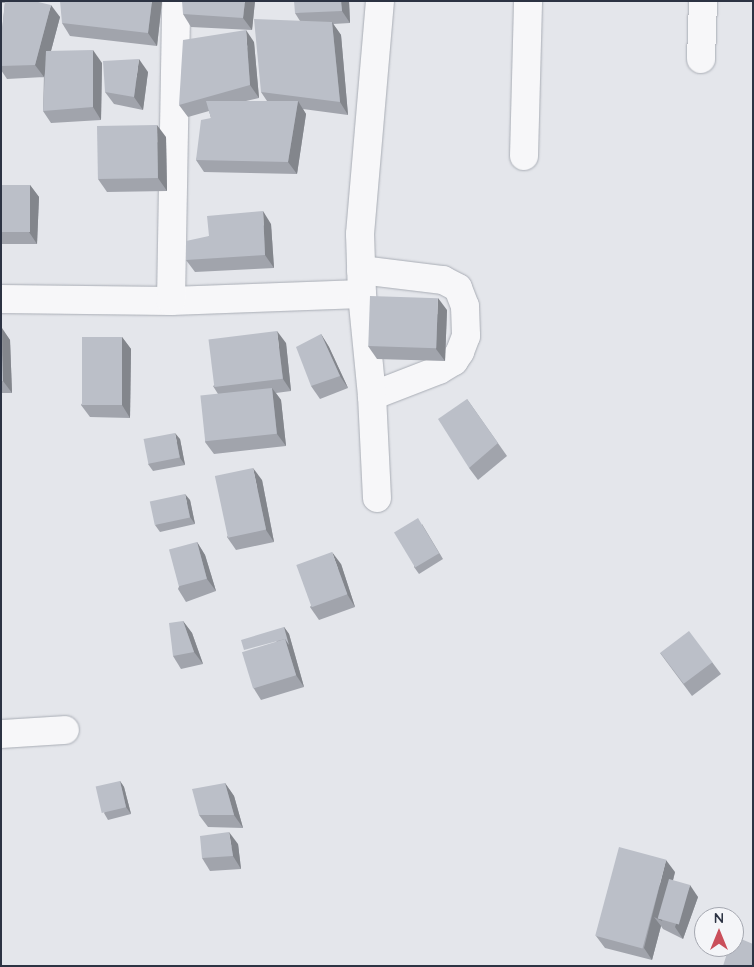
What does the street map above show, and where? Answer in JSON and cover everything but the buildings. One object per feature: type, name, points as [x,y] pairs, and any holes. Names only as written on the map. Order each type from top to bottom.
[{"type":"street","points":[[171,301],[176,1]]},
{"type":"street","points":[[376,498],[372,396],[362,282],[360,234],[380,1]]},
{"type":"street","points":[[524,156],[528,1]]},
{"type":"street","points":[[701,59],[703,1]]},
{"type":"street","points":[[1,299],[171,301],[362,282],[443,280],[458,288],[466,306],[466,336],[460,352],[454,360],[439,370],[372,396]]},
{"type":"street","points":[[1,734],[65,730]]}]
